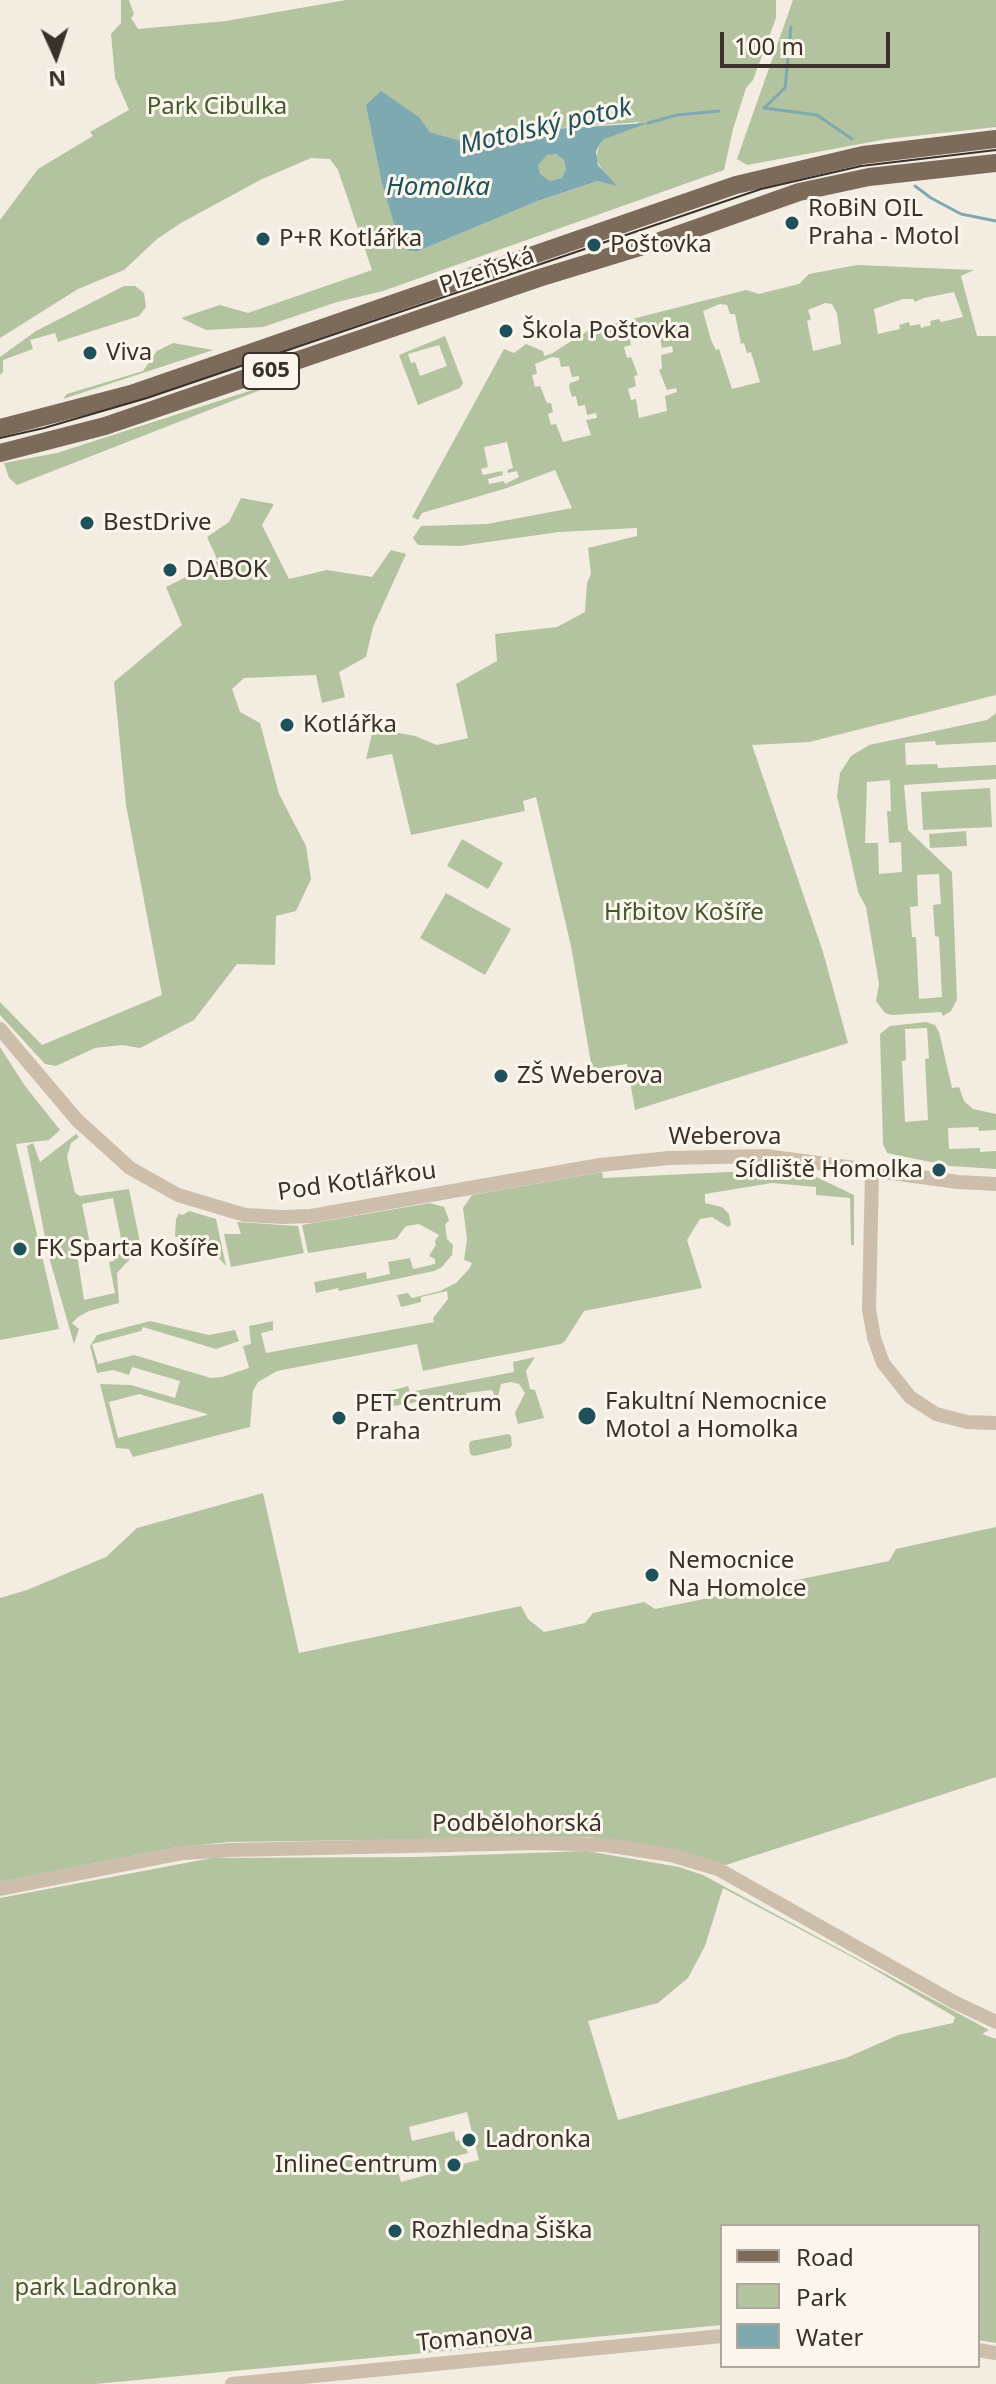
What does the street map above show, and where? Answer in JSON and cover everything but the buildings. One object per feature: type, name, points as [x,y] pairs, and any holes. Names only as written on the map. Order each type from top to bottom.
[{"type":"main road","name":"Plzeňská","points":[[0,428],[131,394],[736,185],[863,155],[996,139]]},
{"type":"main road","name":"Plzeňská","points":[[0,453],[134,417],[799,192],[869,177],[996,163]]},
{"type":"street","name":"Pod Kotlářkou","points":[[0,1029],[77,1120],[107,1149],[156,1185],[207,1205],[245,1215],[297,1217],[455,1191]]},
{"type":"street","name":"Weberova","points":[[455,1191],[600,1165],[669,1158],[766,1156],[958,1182],[996,1184]]},
{"type":"street","points":[[872,1170],[869,1309],[874,1338],[883,1363],[910,1397],[936,1414],[967,1422],[996,1423]]},
{"type":"street","name":"Podbělohorská","points":[[0,1889],[183,1853],[220,1850],[538,1843],[605,1845],[671,1855],[718,1869],[954,2002],[996,2022]]},
{"type":"street","name":"Tomanova","points":[[232,2384],[720,2336]]},
{"type":"green space","name":"Park Cibulka","points":[[121,0],[129,0],[134,14],[131,18],[138,29],[226,21],[346,0],[776,0],[776,18],[753,80],[746,88],[724,170],[383,291],[337,302],[263,327],[206,330],[181,318],[220,305],[248,313],[372,270],[338,170],[330,159],[311,158],[260,180],[181,223],[157,239],[124,270],[78,289],[0,338],[0,220],[38,169],[93,136],[90,132],[129,110],[115,78],[111,34],[121,23]],"holes":[[[420,118],[430,132],[472,144],[521,131],[640,122],[604,139],[599,145],[596,159],[606,182],[598,181],[538,201],[416,252],[401,247],[382,183]]]},
{"type":"green space","points":[[793,0],[996,0],[996,127],[887,139],[747,165],[737,159]]},
{"type":"green space","points":[[552,154],[562,158],[566,168],[562,178],[552,182],[542,178],[538,168],[542,158]]},
{"type":"green space","name":"Hřbitov Košíře","points":[[857,265],[974,270],[961,276],[977,336],[996,336],[996,695],[809,742],[752,745],[823,952],[848,1043],[635,1110],[627,1064],[592,1069],[571,946],[536,797],[523,801],[525,811],[411,835],[392,754],[366,759],[372,734],[393,732],[437,745],[468,738],[456,684],[497,661],[495,634],[557,627],[585,612],[587,583],[591,574],[588,548],[637,536],[637,528],[559,532],[460,546],[418,545],[413,538],[421,526],[487,524],[572,508],[555,470],[422,513],[418,520],[412,517],[504,349],[514,353],[526,344],[543,351],[544,356],[589,330],[746,290],[759,294],[799,284],[809,274]],"holes":[[[954,292],[963,317],[930,321],[931,325],[921,328],[920,324],[910,326],[909,322],[899,325],[900,329],[878,334],[874,309],[903,299],[913,299],[915,302]],[[825,303],[832,304],[837,313],[841,344],[813,351],[807,321],[811,319],[808,310]],[[720,304],[727,305],[730,314],[735,314],[741,344],[744,343],[747,353],[751,352],[760,382],[732,389],[719,349],[716,350],[703,311]],[[646,328],[653,329],[655,339],[660,338],[662,348],[672,346],[673,352],[661,355],[662,368],[659,370],[667,390],[676,388],[677,392],[665,396],[667,411],[639,418],[636,399],[631,400],[628,389],[636,386],[634,376],[638,375],[624,347],[631,345],[629,335]],[[552,357],[559,358],[561,367],[569,366],[572,377],[579,376],[579,380],[570,383],[569,387],[572,397],[576,396],[578,406],[585,405],[587,415],[596,413],[597,418],[586,420],[591,435],[563,442],[556,424],[551,425],[548,414],[553,412],[551,403],[547,403],[540,386],[535,387],[532,375],[537,374],[535,364]],[[507,442],[513,468],[507,470],[508,473],[517,471],[519,477],[505,484],[504,481],[489,484],[488,479],[503,475],[502,471],[483,475],[481,469],[488,467],[484,447]]]},
{"type":"green space","points":[[124,286],[135,286],[144,293],[146,307],[139,316],[58,342],[55,333],[30,340],[33,349],[3,360],[0,375],[0,357],[36,331]]},
{"type":"green space","points":[[445,336],[463,383],[460,388],[418,405],[399,355]],"holes":[[[439,345],[447,366],[420,376],[408,354]]]},
{"type":"green space","points":[[173,343],[213,350],[63,399],[67,394],[143,371],[157,351]]},
{"type":"green space","points":[[299,375],[17,485],[9,478],[4,463],[57,453]]},
{"type":"green space","points":[[241,498],[274,504],[262,525],[289,579],[327,570],[372,577],[391,550],[406,554],[373,627],[366,657],[339,672],[345,697],[322,703],[316,675],[244,678],[232,689],[240,712],[260,723],[279,794],[306,846],[311,879],[296,911],[276,916],[275,965],[237,964],[194,1020],[140,1048],[122,1045],[95,1048],[56,1066],[45,1064],[0,1015],[0,1002],[42,1045],[162,995],[126,805],[114,682],[182,625],[166,587],[218,561],[207,537],[229,522]]},
{"type":"green space","points":[[996,713],[996,742],[905,743],[906,765],[937,764],[938,768],[996,765],[996,779],[904,785],[908,830],[952,872],[957,1000],[951,1011],[943,1016],[941,1012],[885,1013],[876,1001],[879,984],[866,907],[858,892],[837,796],[840,773],[851,756],[869,745],[987,720]],"holes":[[[890,780],[891,811],[887,811],[889,843],[901,842],[902,872],[879,874],[878,843],[865,843],[867,782]],[[939,874],[941,904],[933,905],[935,936],[939,937],[942,997],[919,999],[916,937],[912,937],[910,907],[918,906],[917,875]]]},
{"type":"green space","points":[[990,788],[992,827],[923,830],[921,792]]},
{"type":"green space","points":[[966,831],[967,846],[930,848],[929,834]]},
{"type":"green space","points":[[462,839],[503,863],[488,889],[447,866]]},
{"type":"green space","points":[[446,893],[511,929],[485,975],[420,938]]},
{"type":"green space","points":[[926,1022],[935,1025],[952,1088],[959,1087],[964,1101],[973,1109],[996,1114],[996,1130],[948,1128],[949,1149],[996,1151],[996,1169],[950,1166],[887,1153],[883,1144],[880,1034],[890,1026]],"holes":[[[927,1028],[929,1058],[925,1059],[928,1120],[905,1122],[902,1061],[906,1060],[905,1029]]]},
{"type":"green space","name":"FK Sparta Košíře","points":[[0,1047],[25,1086],[60,1130],[49,1140],[16,1144],[59,1329],[0,1340]]},
{"type":"green space","points":[[76,1134],[79,1137],[71,1143],[67,1157],[75,1193],[80,1196],[129,1189],[141,1247],[117,1273],[119,1303],[78,1317],[72,1323],[79,1329],[74,1344],[49,1257],[27,1146],[33,1143],[40,1162]],"holes":[[[113,1198],[124,1253],[116,1255],[114,1261],[109,1262],[115,1293],[84,1300],[78,1260],[71,1256],[75,1249],[81,1253],[90,1252],[93,1259],[82,1204]]]},
{"type":"green space","points":[[750,1171],[810,1174],[854,1195],[854,1245],[851,1245],[850,1198],[816,1195],[816,1187],[772,1183],[705,1194],[705,1203],[722,1207],[729,1214],[731,1225],[728,1227],[712,1217],[700,1219],[687,1240],[702,1288],[584,1311],[561,1344],[423,1371],[417,1344],[277,1371],[258,1382],[253,1391],[250,1427],[133,1457],[129,1449],[116,1448],[100,1384],[131,1385],[175,1398],[180,1381],[132,1367],[129,1375],[113,1370],[97,1373],[90,1346],[97,1335],[150,1321],[209,1335],[235,1330],[239,1341],[216,1349],[143,1327],[141,1331],[92,1344],[98,1364],[134,1355],[211,1378],[249,1368],[243,1346],[251,1344],[249,1326],[273,1321],[273,1330],[261,1333],[266,1353],[434,1322],[433,1318],[448,1299],[447,1291],[421,1297],[421,1302],[401,1307],[397,1295],[408,1293],[412,1298],[440,1291],[456,1283],[469,1269],[472,1263],[464,1260],[467,1239],[463,1208],[472,1195],[602,1172],[603,1178]],"holes":[[[139,1394],[207,1414],[118,1438],[109,1402]]]},
{"type":"green space","points":[[430,1203],[444,1207],[449,1220],[445,1225],[447,1239],[453,1245],[452,1255],[442,1267],[339,1291],[338,1288],[316,1293],[314,1282],[366,1272],[367,1279],[390,1274],[388,1262],[410,1258],[413,1269],[435,1264],[435,1259],[429,1256],[439,1235],[419,1224],[406,1226],[396,1239],[308,1253],[302,1225]]},
{"type":"green space","points":[[189,1211],[216,1219],[226,1266],[213,1252],[189,1247],[175,1236],[176,1219],[179,1214]]},
{"type":"green space","points":[[237,1222],[298,1226],[304,1253],[231,1267],[224,1234],[241,1234]]},
{"type":"green space","points":[[535,1357],[526,1371],[530,1389],[535,1390],[544,1418],[518,1424],[515,1413],[525,1393],[519,1384],[511,1382],[501,1384],[497,1400],[492,1390],[466,1393],[467,1398],[443,1400],[437,1395],[424,1396],[423,1401],[393,1406],[390,1391],[408,1386],[410,1392],[514,1372],[513,1362]]},
{"type":"green space","points":[[511,1436],[510,1448],[474,1456],[470,1454],[471,1441]]},
{"type":"green space","points":[[263,1493],[299,1653],[521,1606],[528,1619],[544,1632],[585,1623],[593,1613],[644,1602],[655,1609],[889,1561],[896,1549],[996,1527],[996,1777],[726,1865],[653,1846],[590,1837],[229,1842],[178,1847],[0,1882],[0,1598],[106,1557],[137,1528]]},
{"type":"green space","name":"park Ladronka","points":[[587,1851],[679,1867],[703,1875],[989,2030],[982,2034],[996,2039],[996,2343],[980,2340],[980,2224],[720,2224],[720,2325],[95,2384],[0,2384],[0,1898],[212,1858],[416,1857]],"holes":[[[723,1888],[865,1964],[955,2017],[953,2023],[898,2035],[846,2058],[618,2120],[588,2021],[658,2003],[688,1978],[705,1946]],[[467,2112],[479,2160],[447,2168],[445,2159],[468,2153],[464,2139],[456,2141],[454,2131],[412,2141],[409,2127]],[[438,2160],[441,2171],[401,2182],[396,2165],[410,2162],[411,2166]]]},
{"type":"water","name":"Homolka","points":[[381,91],[420,118],[430,132],[472,144],[521,131],[648,123],[604,139],[599,145],[596,152],[598,165],[617,186],[598,181],[538,201],[416,252],[401,248],[382,183],[366,105]],"holes":[[[556,154],[564,160],[566,169],[562,178],[550,181],[540,174],[538,165],[547,155]]]},
{"type":"waterway","points":[[764,108],[785,88],[791,27]]},
{"type":"waterway","name":"Motolský potok","points":[[764,108],[817,115],[852,139]]},
{"type":"waterway","name":"Motolský potok","points":[[648,123],[677,115],[719,111]]},
{"type":"waterway","name":"Motolský potok","points":[[915,186],[961,214],[996,221]]},
{"type":"tram line","points":[[0,438],[147,398],[761,189],[861,166],[996,150]]},
{"type":"place","name":"RoBiN OIL Praha - Motol","points":[[792,223]]},
{"type":"place","name":"P+R Kotlářka","points":[[263,239]]},
{"type":"place","name":"Poštovka","points":[[594,245]]},
{"type":"place","name":"Škola Poštovka","points":[[506,331]]},
{"type":"place","name":"Viva","points":[[90,353]]},
{"type":"place","name":"BestDrive","points":[[87,523]]},
{"type":"place","name":"DABOK","points":[[170,570]]},
{"type":"place","name":"Kotlářka","points":[[287,725]]},
{"type":"place","name":"ZŠ Weberova","points":[[501,1076]]},
{"type":"place","name":"Sídliště Homolka","points":[[939,1170]]},
{"type":"place","name":"FK Sparta Košíře","points":[[20,1249]]},
{"type":"place","name":"Fakultní Nemocnice Motol a Homolka","points":[[587,1416]]},
{"type":"place","name":"PET Centrum Praha","points":[[339,1418]]},
{"type":"place","name":"Nemocnice Na Homolce","points":[[652,1575]]},
{"type":"place","name":"Ladronka","points":[[469,2140]]},
{"type":"place","name":"InlineCentrum","points":[[454,2165]]},
{"type":"place","name":"Rozhledna Šiška","points":[[395,2231]]}]
